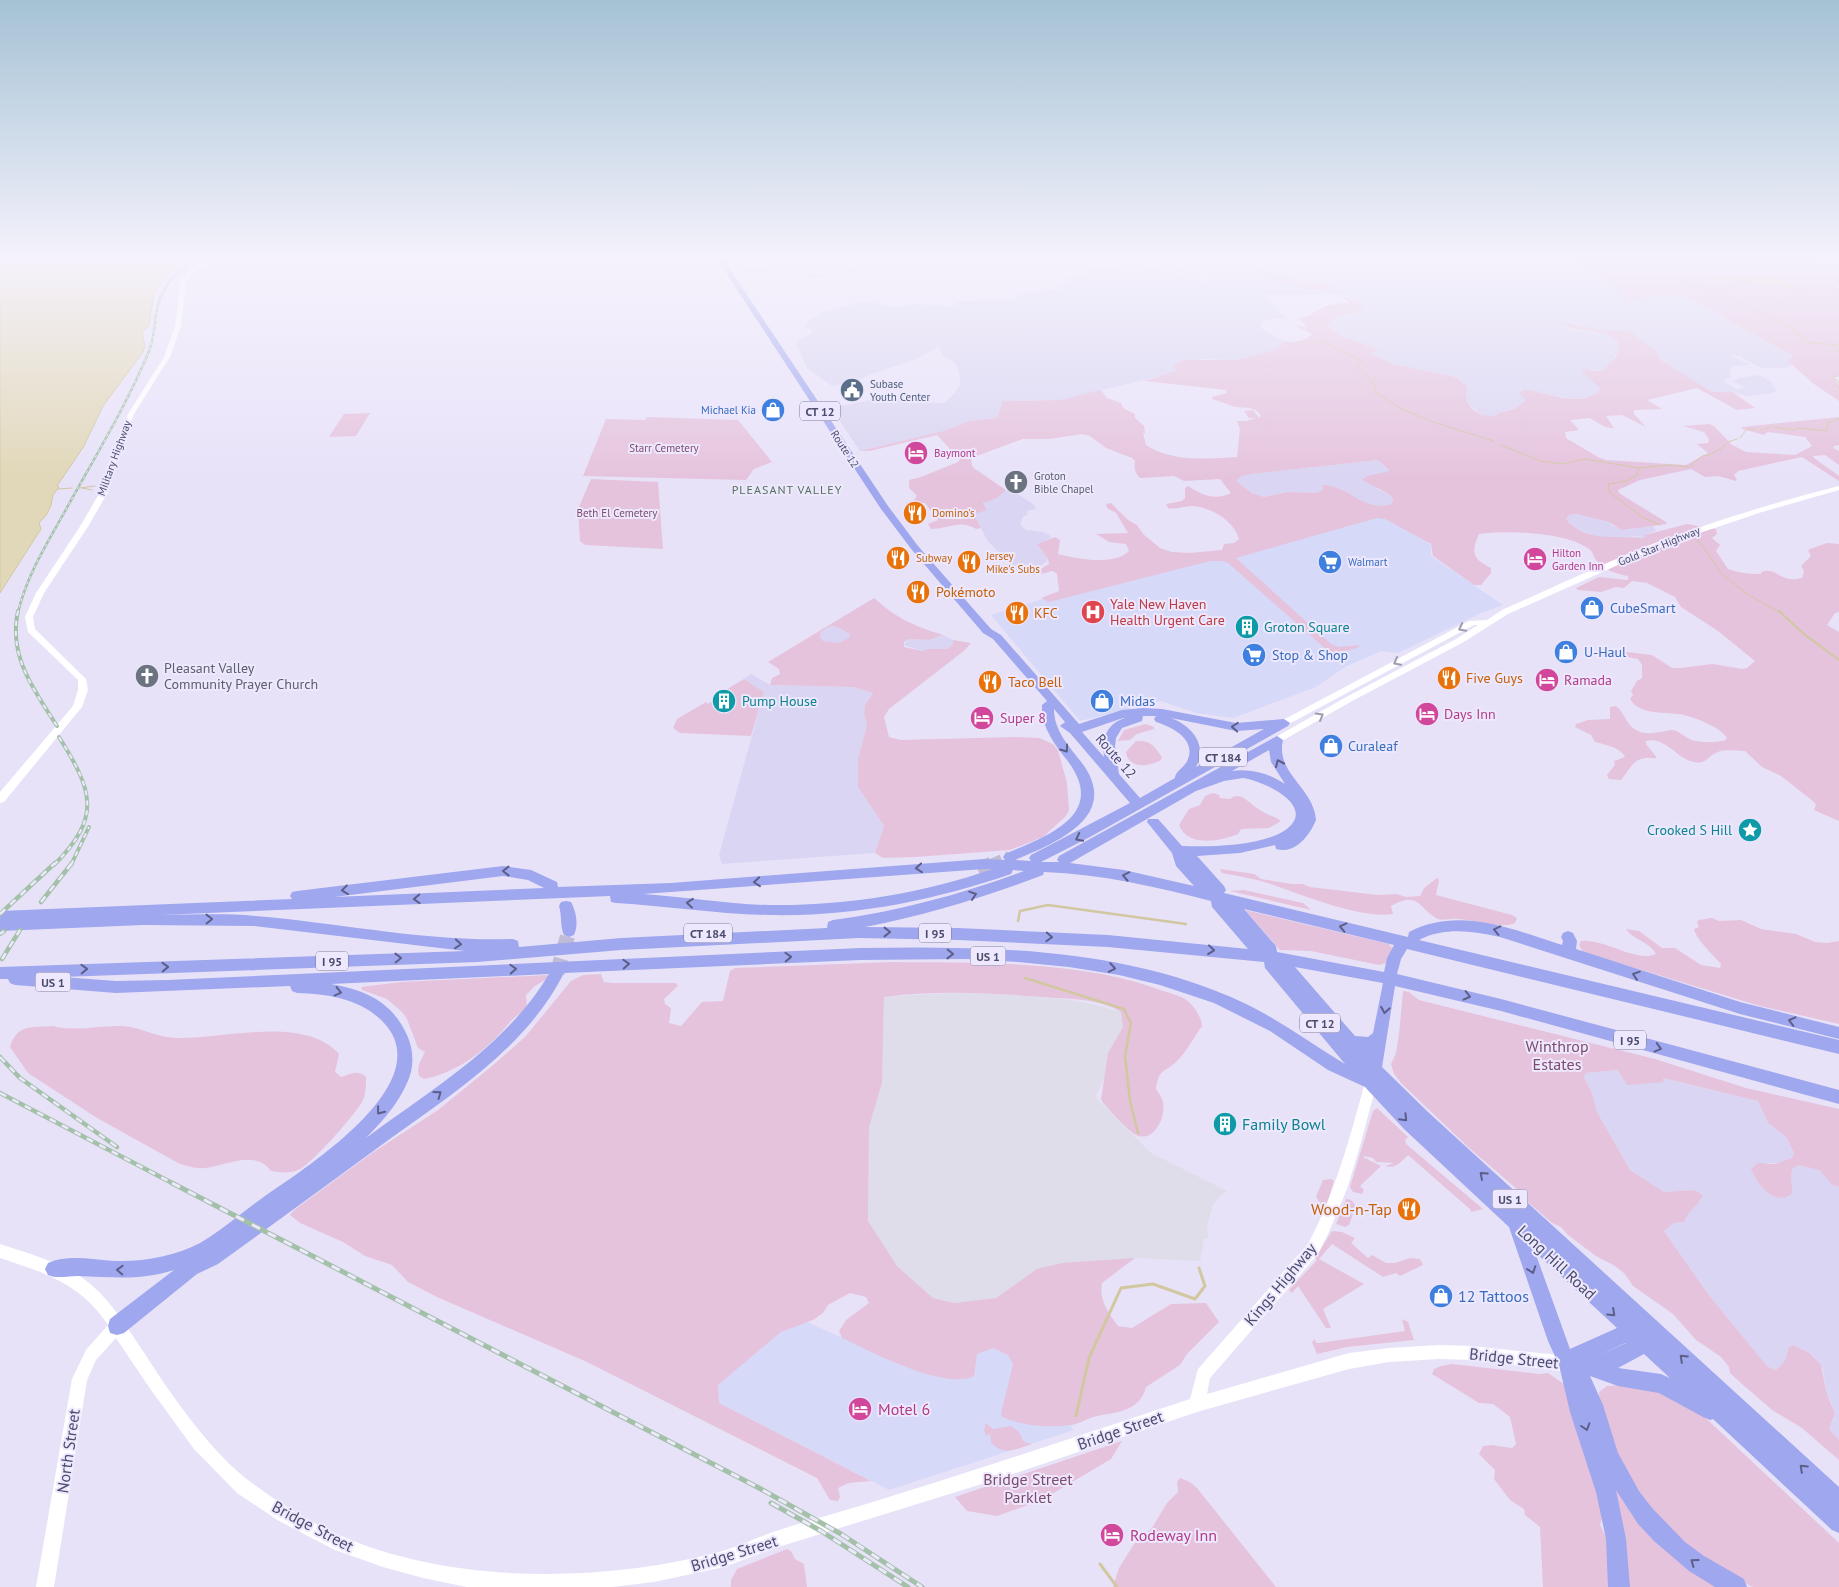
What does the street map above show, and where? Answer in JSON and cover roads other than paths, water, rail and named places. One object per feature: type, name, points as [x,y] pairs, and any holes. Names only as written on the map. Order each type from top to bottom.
[{"type":"highway","name":"Route 12","points":[[767,330],[877,498],[913,546],[987,631],[997,637],[1071,722],[1074,730],[1135,801]]},
{"type":"highway","name":"Route 12","points":[[987,631],[988,639],[1067,726],[1074,730]]},
{"type":"highway","points":[[1010,856],[1066,830],[1081,816],[1087,801],[1084,777],[1055,733],[1048,716],[1048,705]]},
{"type":"highway","points":[[1074,730],[1116,716],[1143,712],[1162,713],[1236,727],[1284,723]]},
{"type":"highway","points":[[1112,775],[1109,740],[1115,728],[1126,721],[1138,718],[1166,721],[1179,727],[1190,736],[1194,744],[1195,754],[1188,770],[1161,797]]},
{"type":"highway","name":"CT 184","points":[[1064,860],[1124,820],[1284,723]]},
{"type":"highway","points":[[1246,846],[1270,847],[1290,843],[1302,834],[1309,823],[1309,814],[1305,801],[1276,760],[1277,740]]},
{"type":"highway","name":"CT 184","points":[[1161,797],[1195,787],[1277,740]]},
{"type":"highway","points":[[1178,851],[1204,852],[1280,839],[1295,828],[1299,821],[1300,811],[1291,793],[1271,780],[1245,774],[1224,777],[1195,787]]},
{"type":"highway","name":"CT 184","points":[[628,943],[656,937],[810,928],[919,911],[959,900],[1037,864],[1078,838],[1124,820]]},
{"type":"highway","points":[[1153,822],[1178,851],[1190,857],[1256,948]]},
{"type":"highway","points":[[1178,851],[1180,860],[1202,886]]},
{"type":"highway","points":[[571,899],[681,888],[973,867],[1028,865],[1084,870],[1124,875],[1167,885],[1396,943],[1437,949],[1839,1047]]},
{"type":"highway","points":[[877,904],[927,890],[973,867]]},
{"type":"highway","points":[[0,925],[146,915],[228,907],[543,893],[571,899],[654,900],[767,910],[828,909],[877,904],[948,889],[1006,870]]},
{"type":"highway","points":[[228,907],[264,899],[496,871],[526,873],[541,878],[543,893]]},
{"type":"highway","points":[[569,931],[571,899]]},
{"type":"highway","name":"Long Hill Road","points":[[1234,907],[1271,957],[1373,1076],[1415,1130],[1516,1224],[1839,1501]]},
{"type":"highway","points":[[0,916],[146,915],[254,920],[427,942],[477,946],[548,948]]},
{"type":"highway","points":[[1414,936],[1433,928],[1463,925],[1500,931],[1740,1008],[1839,1033]]},
{"type":"highway","name":"I 95","points":[[0,973],[478,956],[548,948],[860,932],[940,933],[1108,941],[1242,953],[1293,964],[1363,973],[1420,985],[1501,1005],[1839,1098]]},
{"type":"highway","points":[[1568,937],[1570,941],[1569,953]]},
{"type":"highway","points":[[1390,971],[1395,956],[1396,943]]},
{"type":"highway","name":"US 1","points":[[0,978],[107,986],[167,986],[550,971],[577,966],[904,954],[1010,957],[1092,964],[1159,979],[1225,1001],[1277,1027],[1341,1071],[1373,1076]]},
{"type":"highway","name":"Long Hill Road","points":[[1293,964],[1351,1042],[1373,1076],[1446,1141],[1643,1331],[1729,1422],[1839,1524]]},
{"type":"highway","points":[[1500,965],[1661,1009],[1839,1052]]},
{"type":"highway","points":[[54,1269],[80,1266],[119,1270],[142,1269],[175,1261],[218,1245],[463,1076],[489,1055],[535,1009],[550,971]]},
{"type":"highway","points":[[167,986],[293,986],[337,991],[356,997],[379,1010],[392,1022],[401,1035],[404,1051],[402,1070],[394,1090],[383,1108],[364,1130],[280,1202]]},
{"type":"highway","points":[[1373,1076],[1388,987]]},
{"type":"highway","points":[[1351,1042],[1372,1043],[1378,1039],[1381,1033]]},
{"type":"highway","points":[[1516,1224],[1558,1344],[1568,1364],[1612,1516],[1617,1550],[1618,1587]]},
{"type":"highway","points":[[117,1326],[192,1268],[205,1263],[218,1245]]},
{"type":"highway","name":"Bridge Street","points":[[1643,1331],[1640,1344],[1636,1348],[1603,1365],[1591,1367],[1568,1364],[1576,1357],[1625,1334],[1643,1331]]},
{"type":"highway","points":[[1568,1364],[1577,1373],[1586,1388],[1608,1454],[1615,1470],[1633,1499],[1652,1524],[1677,1549],[1698,1565],[1736,1587]]},
{"type":"highway","points":[[1591,1367],[1618,1377],[1661,1384],[1729,1422]]},
{"type":"main road","name":"Military Highway","points":[[0,799],[77,707],[83,690],[82,679],[41,642],[31,630],[29,617],[40,593],[85,525],[104,492],[130,414],[167,357],[177,330]]},
{"type":"main road","name":"Gold Star Highway","points":[[1284,723],[1472,623],[1486,622],[1633,555],[1676,538],[1759,510],[1839,488]]},
{"type":"main road","name":"Gold Star Highway","points":[[1277,740],[1351,698],[1459,641],[1484,626],[1486,622]]},
{"type":"main road","name":"Kings Highway","points":[[1197,1404],[1203,1374],[1313,1249],[1322,1233],[1340,1190],[1373,1076]]},
{"type":"main road","name":"Bridge Street","points":[[0,1251],[54,1269],[79,1284],[106,1309],[156,1385],[200,1444],[243,1487],[285,1515],[335,1542],[378,1558],[423,1570],[469,1579],[570,1583],[628,1578],[674,1571],[724,1559],[772,1541],[998,1471],[1197,1404],[1349,1361],[1389,1355],[1439,1352],[1472,1353],[1568,1364]]},
{"type":"main road","name":"North Street","points":[[45,1587],[80,1380],[93,1353],[117,1326]]},
{"type":"waterway","points":[[1794,330],[1803,336],[1809,343],[1839,345]]},
{"type":"waterway","points":[[1320,341],[1362,361],[1357,366],[1375,385],[1375,392],[1401,409],[1436,423],[1494,441]]},
{"type":"waterway","points":[[1835,346],[1839,352]]},
{"type":"waterway","points":[[1839,376],[1833,377],[1839,382],[1836,385],[1839,388]]},
{"type":"waterway","points":[[1773,427],[1793,430],[1797,428],[1827,431],[1827,423],[1839,419]]},
{"type":"waterway","points":[[1765,429],[1770,427]]},
{"type":"waterway","points":[[1740,438],[1747,429],[1756,429]]},
{"type":"waterway","points":[[1639,468],[1669,465],[1689,467],[1702,456],[1709,455],[1722,448],[1728,442],[1737,439]]},
{"type":"waterway","points":[[1501,445],[1540,461],[1562,464],[1584,459],[1639,468]]},
{"type":"waterway","points":[[1639,468],[1636,476],[1626,481],[1608,484],[1609,492],[1642,517],[1660,525]]},
{"type":"waterway","points":[[79,488],[95,486]]},
{"type":"waterway","points":[[58,489],[72,488]]},
{"type":"waterway","points":[[82,488],[92,490]]},
{"type":"waterway","points":[[1698,540],[1722,574],[1747,594],[1781,613]]},
{"type":"waterway","points":[[1779,611],[1804,634],[1839,660]]},
{"type":"waterway","points":[[1018,921],[1020,911],[1048,905],[1186,924]]},
{"type":"waterway","points":[[1025,978],[1124,1009],[1131,1023],[1125,1056],[1130,1101],[1138,1133]]},
{"type":"waterway","points":[[1076,1416],[1089,1358],[1121,1288],[1153,1284],[1195,1299],[1205,1286],[1199,1268]]},
{"type":"waterway","points":[[1100,1564],[1117,1587]]},
{"type":"tunnel","points":[[991,865],[1010,857]]},
{"type":"tunnel","points":[[978,870],[994,863]]},
{"type":"tunnel","points":[[557,973],[569,931]]},
{"type":"railway","points":[[18,613],[26,587],[37,562],[109,433],[140,372],[149,351],[155,330]]},
{"type":"railway","points":[[18,611],[16,627],[20,658],[32,686],[57,726]]},
{"type":"railway","points":[[54,865],[70,848],[80,832],[86,817],[87,802],[85,788],[79,772],[59,737]]},
{"type":"railway","points":[[72,863],[89,827]]},
{"type":"railway","points":[[0,914],[55,863]]},
{"type":"railway","points":[[41,902],[72,863]]},
{"type":"railway","points":[[2,959],[20,930]]},
{"type":"railway","points":[[0,934],[4,931]]},
{"type":"railway","points":[[0,1057],[20,1078],[117,1147]]},
{"type":"railway","points":[[0,1093],[174,1184]]},
{"type":"railway","points":[[172,1183],[759,1488],[841,1534],[922,1587]]},
{"type":"railway","points":[[771,1503],[821,1531],[908,1587]]},
{"type":"place","name":"Subase Youth Center","points":[[852,390]]},
{"type":"place","name":"Michael Kia","points":[[773,410]]},
{"type":"place","name":"Baymont","points":[[916,453]]},
{"type":"place","name":"Groton Bible Chapel","points":[[1016,482]]},
{"type":"place","name":"Domino's","points":[[915,513]]},
{"type":"place","name":"Subway","points":[[898,558]]},
{"type":"place","name":"Hilton Garden Inn","points":[[1535,559]]},
{"type":"place","name":"Jersey Mike's Subs","points":[[969,562]]},
{"type":"place","name":"Walmart","points":[[1330,562]]},
{"type":"place","name":"Pokémoto","points":[[918,592]]},
{"type":"place","name":"CubeSmart","points":[[1592,608]]},
{"type":"place","name":"Yale New Haven Health Urgent Care","points":[[1093,612]]},
{"type":"place","name":"KFC","points":[[1017,613]]},
{"type":"place","name":"Groton Square","points":[[1247,627]]},
{"type":"place","name":"U-Haul","points":[[1566,652]]},
{"type":"place","name":"Stop & Shop","points":[[1254,655]]},
{"type":"place","name":"Pleasant Valley Community Prayer Church","points":[[147,676]]},
{"type":"place","name":"Five Guys","points":[[1449,678]]},
{"type":"place","name":"Ramada","points":[[1547,680]]},
{"type":"place","name":"Taco Bell","points":[[990,682]]},
{"type":"place","name":"Pump House","points":[[724,701]]},
{"type":"place","name":"Midas","points":[[1102,701]]},
{"type":"place","name":"Days Inn","points":[[1427,714]]},
{"type":"place","name":"Super 8","points":[[982,718]]},
{"type":"place","name":"Curaleaf","points":[[1331,746]]},
{"type":"place","name":"Crooked S Hill","points":[[1750,830]]},
{"type":"place","name":"Family Bowl","points":[[1225,1124]]},
{"type":"place","name":"Wood-n-Tap","points":[[1409,1209]]},
{"type":"place","name":"12 Tattoos","points":[[1441,1296]]},
{"type":"place","name":"Motel 6","points":[[860,1409]]},
{"type":"place","name":"Rodeway Inn","points":[[1112,1535]]},
{"type":"district","name":"PLEASANT VALLEY","points":[[787,489]]},
{"type":"park label","name":"Starr Cemetery","points":[[664,448]]},
{"type":"park label","name":"Beth El Cemetery","points":[[617,513]]},
{"type":"park label","name":"Winthrop Estates","points":[[1557,1055]]},
{"type":"park label","name":"Bridge Street Parklet","points":[[1028,1488]]}]
